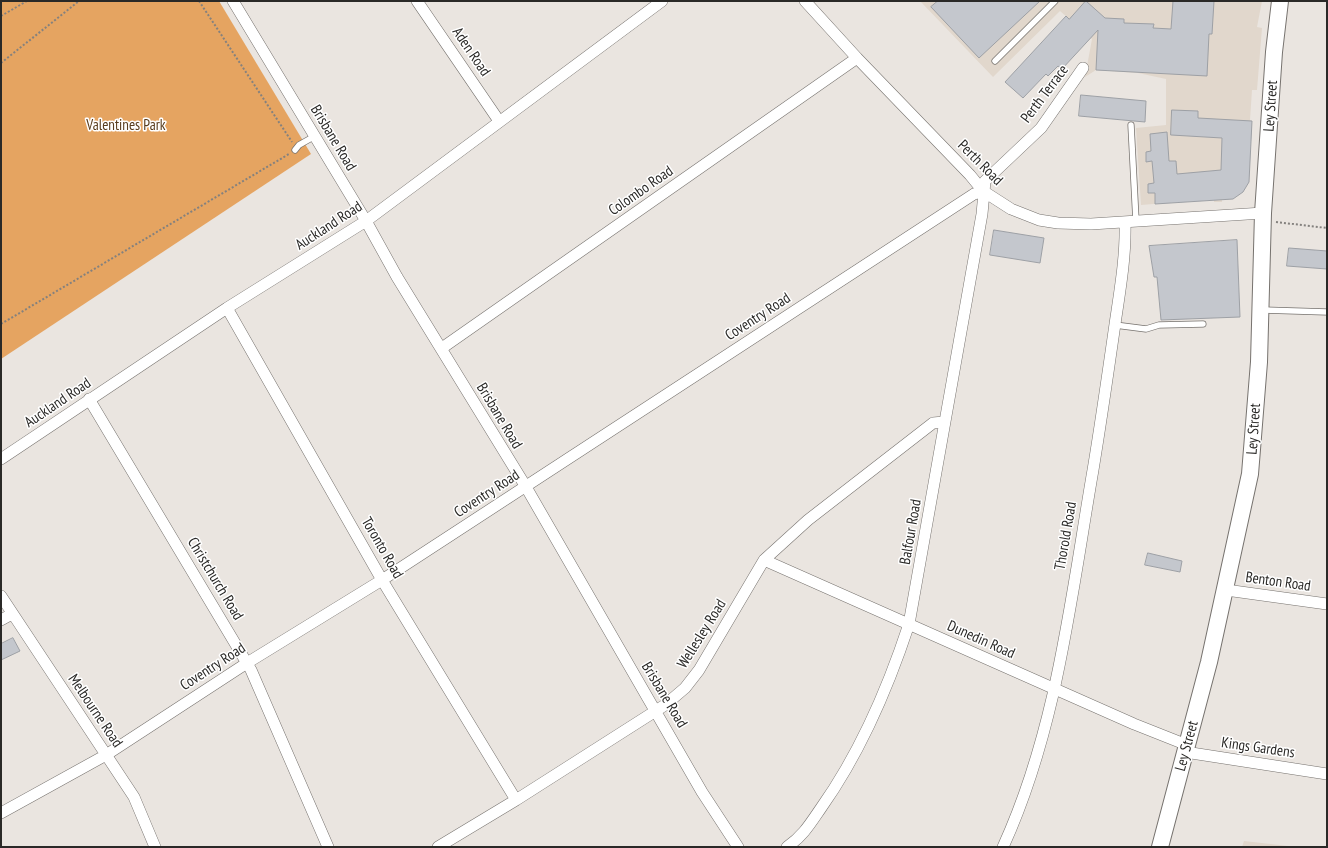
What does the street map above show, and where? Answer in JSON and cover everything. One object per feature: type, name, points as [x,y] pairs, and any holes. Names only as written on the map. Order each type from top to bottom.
[{"type":"street","name":"Brisbane Road","points":[[233,1],[366,221],[397,277],[526,487],[618,649],[656,711],[702,792],[738,847]]},
{"type":"street","name":"Aden Road","points":[[417,1],[499,121]]},
{"type":"street","name":"Auckland Road","points":[[1,459],[227,308],[366,221],[662,1]]},
{"type":"street","name":"Perth Road","points":[[805,1],[857,58],[970,174],[983,191],[1011,209],[1039,220],[1078,224],[1263,217]]},
{"type":"street","name":"Ley Street","points":[[1160,847],[1226,590],[1250,474],[1259,362],[1263,217],[1274,52],[1280,1]]},
{"type":"street","name":"Colombo Road","points":[[442,348],[857,58]]},
{"type":"street","name":"Perth Terrace","points":[[983,191],[985,181],[1041,128],[1083,68]]},
{"type":"street","name":"Balfour Road","points":[[787,847],[799,839],[834,790],[860,745],[899,656],[909,624],[982,214],[983,191]]},
{"type":"street","name":"Coventry Road","points":[[1,813],[106,755],[247,662],[382,580],[526,487],[967,198],[983,191]]},
{"type":"street","name":"Thorold Road","points":[[1003,847],[1019,811],[1033,770],[1054,688],[1101,423],[1131,221]]},
{"type":"street","name":"Toronto Road","points":[[227,308],[382,580],[516,800]]},
{"type":"street","name":"Christchurch Road","points":[[89,399],[247,662],[275,722],[328,847]]},
{"type":"street","name":"Wellesley Road","points":[[438,847],[516,800],[656,711],[685,688],[699,670],[764,560],[808,520],[932,422],[944,422]]},
{"type":"street","name":"Dunedin Road","points":[[764,560],[1186,748]]},
{"type":"street","name":"Benton Road","points":[[1226,590],[1327,604]]},
{"type":"street","name":"Melbourne Road","points":[[1,596],[140,807],[154,847]]},
{"type":"street","points":[[1,620],[12,614]]},
{"type":"street","name":"Kings Gardens","points":[[1186,748],[1327,774]]},
{"type":"lane","points":[[995,61],[1055,1]]},
{"type":"lane","points":[[1131,125],[1131,221]]},
{"type":"lane","points":[[295,150],[299,145],[315,136]]},
{"type":"lane","points":[[1260,310],[1327,312]]},
{"type":"lane","points":[[1115,326],[1146,329],[1159,325],[1203,324]]},
{"type":"path","points":[[1,16],[26,1]]},
{"type":"path","points":[[1,63],[79,1]]},
{"type":"path","points":[[1,324],[295,150],[290,138],[199,1]]},
{"type":"path","points":[[1263,217],[1327,228]]},
{"type":"shaded area","points":[[920,1],[1262,1],[1257,27],[1262,28],[1257,90],[1252,90],[1249,182],[1243,192],[1233,199],[1222,200],[1222,202],[1214,202],[1214,199],[1141,205],[1136,128],[1166,125],[1166,79],[1138,73],[1096,70],[1085,77],[1092,39],[1060,11],[993,77]]},
{"type":"shaded area","points":[[1244,841],[1297,847],[1242,847]]},
{"type":"green space","name":"Valentines Park","points":[[1,1],[219,1],[311,154],[1,359]]},
{"type":"building","points":[[938,1],[1040,1],[979,58],[931,7]]},
{"type":"building","points":[[1086,1],[1105,18],[1124,19],[1124,23],[1154,24],[1153,28],[1171,29],[1173,1],[1214,1],[1212,34],[1209,34],[1207,76],[1096,70],[1098,30],[1062,69],[1058,66],[1048,76],[1046,74],[1023,98],[1005,82],[1066,16],[1069,19]]},
{"type":"building","points":[[1081,95],[1146,101],[1145,122],[1079,116]]},
{"type":"building","points":[[1172,110],[1198,111],[1198,118],[1252,121],[1249,182],[1243,192],[1233,199],[1155,204],[1155,193],[1148,193],[1148,184],[1154,183],[1152,161],[1146,162],[1146,152],[1151,151],[1150,134],[1167,132],[1169,161],[1176,161],[1177,174],[1221,170],[1222,138],[1171,135]]},
{"type":"building","points":[[994,230],[1044,238],[1040,263],[990,255]]},
{"type":"building","points":[[1237,240],[1240,317],[1161,320],[1157,277],[1154,277],[1149,246]]},
{"type":"building","points":[[1289,248],[1327,251],[1327,269],[1287,266]]},
{"type":"building","points":[[1148,553],[1182,561],[1180,572],[1145,565]]},
{"type":"building","points":[[13,638],[20,651],[1,660],[1,644]]}]
